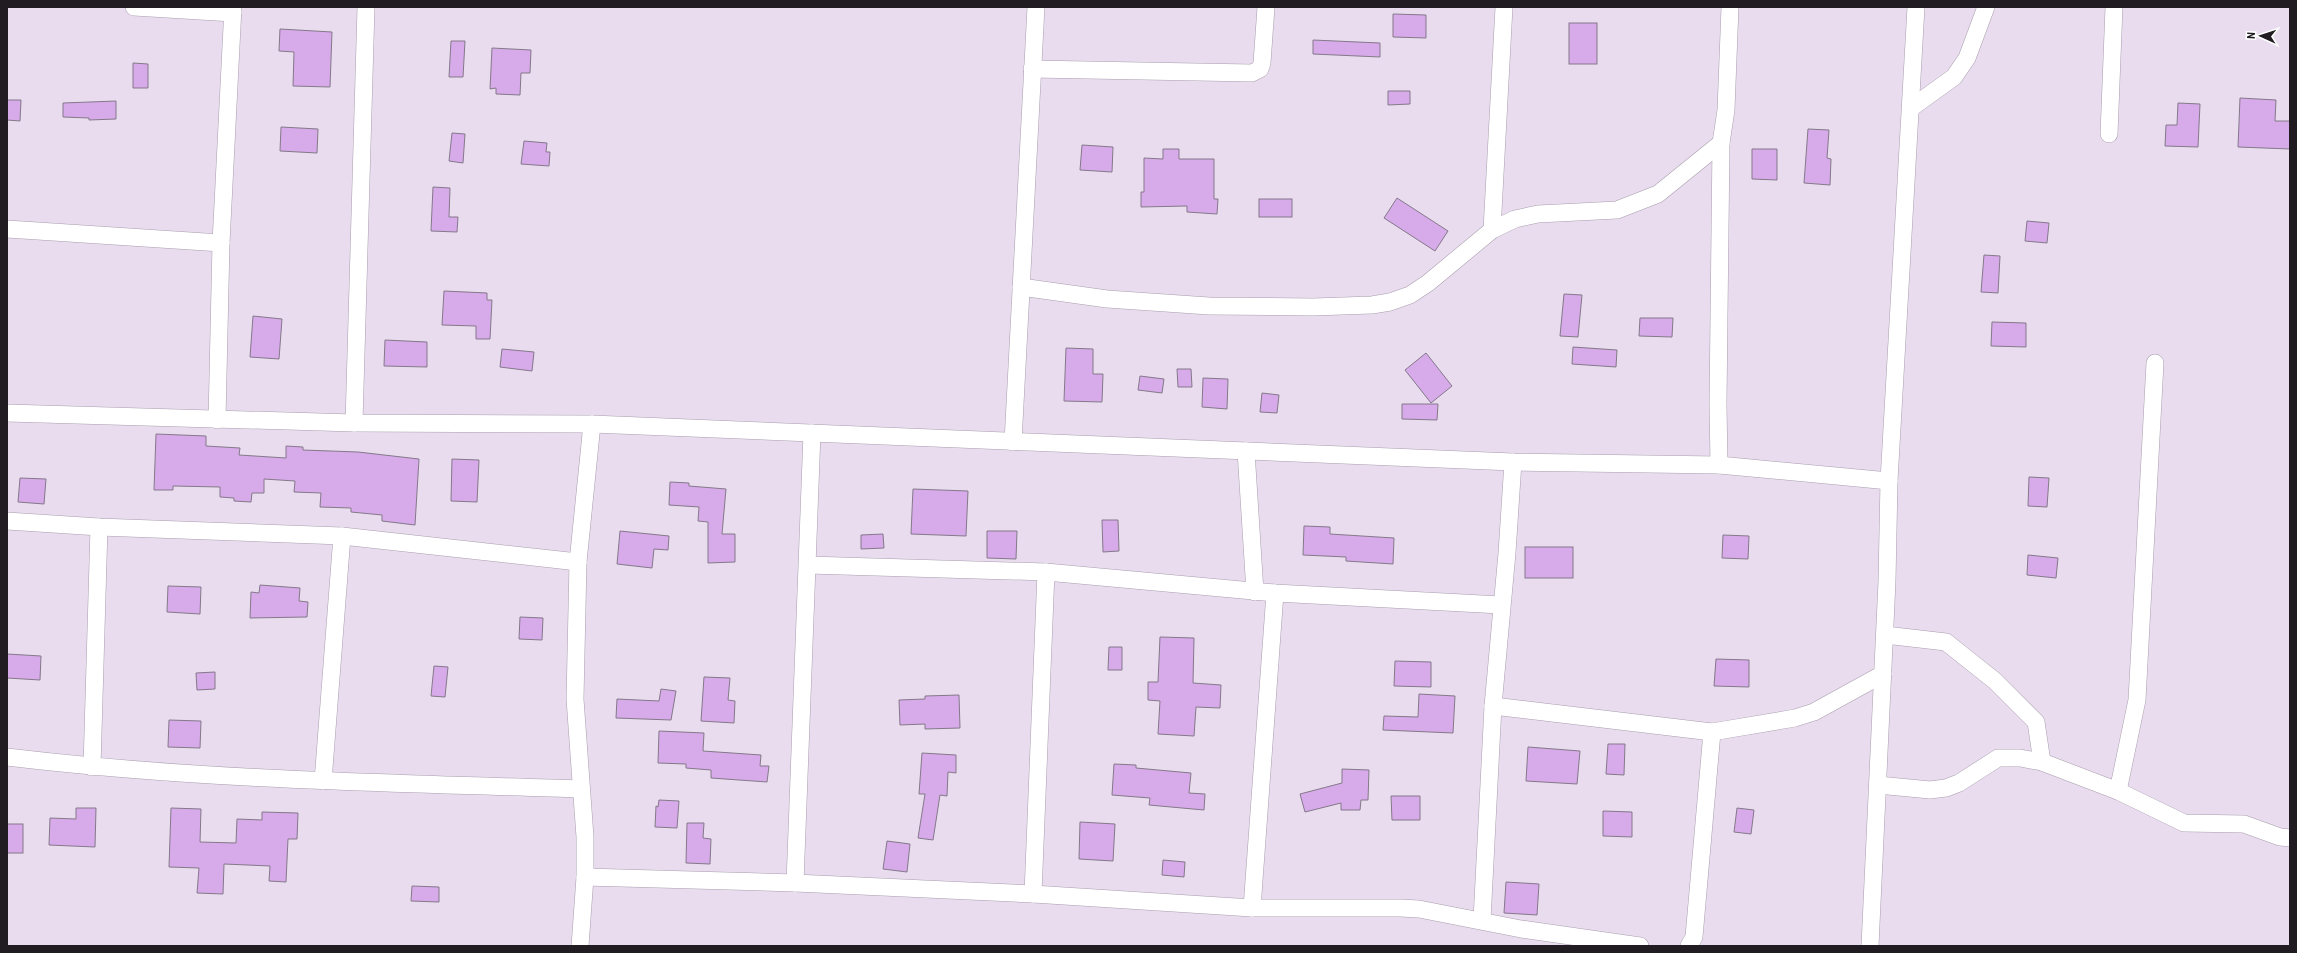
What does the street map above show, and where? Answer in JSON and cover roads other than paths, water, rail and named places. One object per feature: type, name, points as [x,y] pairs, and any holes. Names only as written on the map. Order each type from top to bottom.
[{"type":"street","points":[[134,7],[233,10],[221,244],[217,420]]},
{"type":"street","points":[[354,424],[366,7]]},
{"type":"street","points":[[1013,442],[1036,7]]},
{"type":"street","points":[[1032,69],[1252,72],[1260,70],[1262,64],[1266,7]]},
{"type":"street","points":[[1492,230],[1504,7]]},
{"type":"street","points":[[1719,465],[1718,404],[1721,143],[1726,110],[1730,7]]},
{"type":"street","points":[[1870,946],[1885,635],[1890,481],[1916,7]]},
{"type":"street","points":[[1911,108],[1954,77],[1967,58],[1986,7]]},
{"type":"street","points":[[2109,134],[2114,7]]},
{"type":"street","points":[[1021,287],[1107,299],[1209,306],[1372,305],[1390,302],[1410,295],[1492,230],[1515,219],[1538,214],[1616,210],[1658,194],[1721,143]]},
{"type":"street","points":[[7,229],[221,244]]},
{"type":"street","points":[[2118,791],[2137,700],[2155,363]]},
{"type":"street","points":[[7,413],[354,424],[592,424],[1513,462],[1719,465],[1890,481]]},
{"type":"street","points":[[580,946],[585,877],[581,789],[575,712],[578,562],[592,424]]},
{"type":"street","points":[[795,883],[812,433]]},
{"type":"street","points":[[1246,451],[1254,592]]},
{"type":"street","points":[[1482,920],[1493,706],[1507,553],[1513,462]]},
{"type":"street","points":[[7,521],[99,527],[342,536],[578,562]]},
{"type":"street","points":[[92,767],[99,527]]},
{"type":"street","points":[[323,781],[342,536]]},
{"type":"street","points":[[808,565],[1046,572],[1254,592],[1501,606]]},
{"type":"street","points":[[1033,894],[1046,572]]},
{"type":"street","points":[[1252,908],[1275,593]]},
{"type":"street","points":[[1885,635],[1946,642],[1995,681],[2036,722],[2042,762]]},
{"type":"street","points":[[1493,706],[1712,732],[1795,718],[1814,712],[1883,674]]},
{"type":"street","points":[[1688,946],[1694,937],[1712,732]]},
{"type":"street","points":[[7,757],[92,767],[323,781],[581,789]]},
{"type":"street","points":[[1878,785],[1930,790],[1946,788],[1959,783],[1998,758],[2020,758],[2042,762],[2118,791],[2184,823],[2244,824],[2280,837],[2290,838]]},
{"type":"street","points":[[585,877],[795,883],[1033,894],[1252,908],[1400,908],[1482,920],[1521,929],[1640,946]]}]
